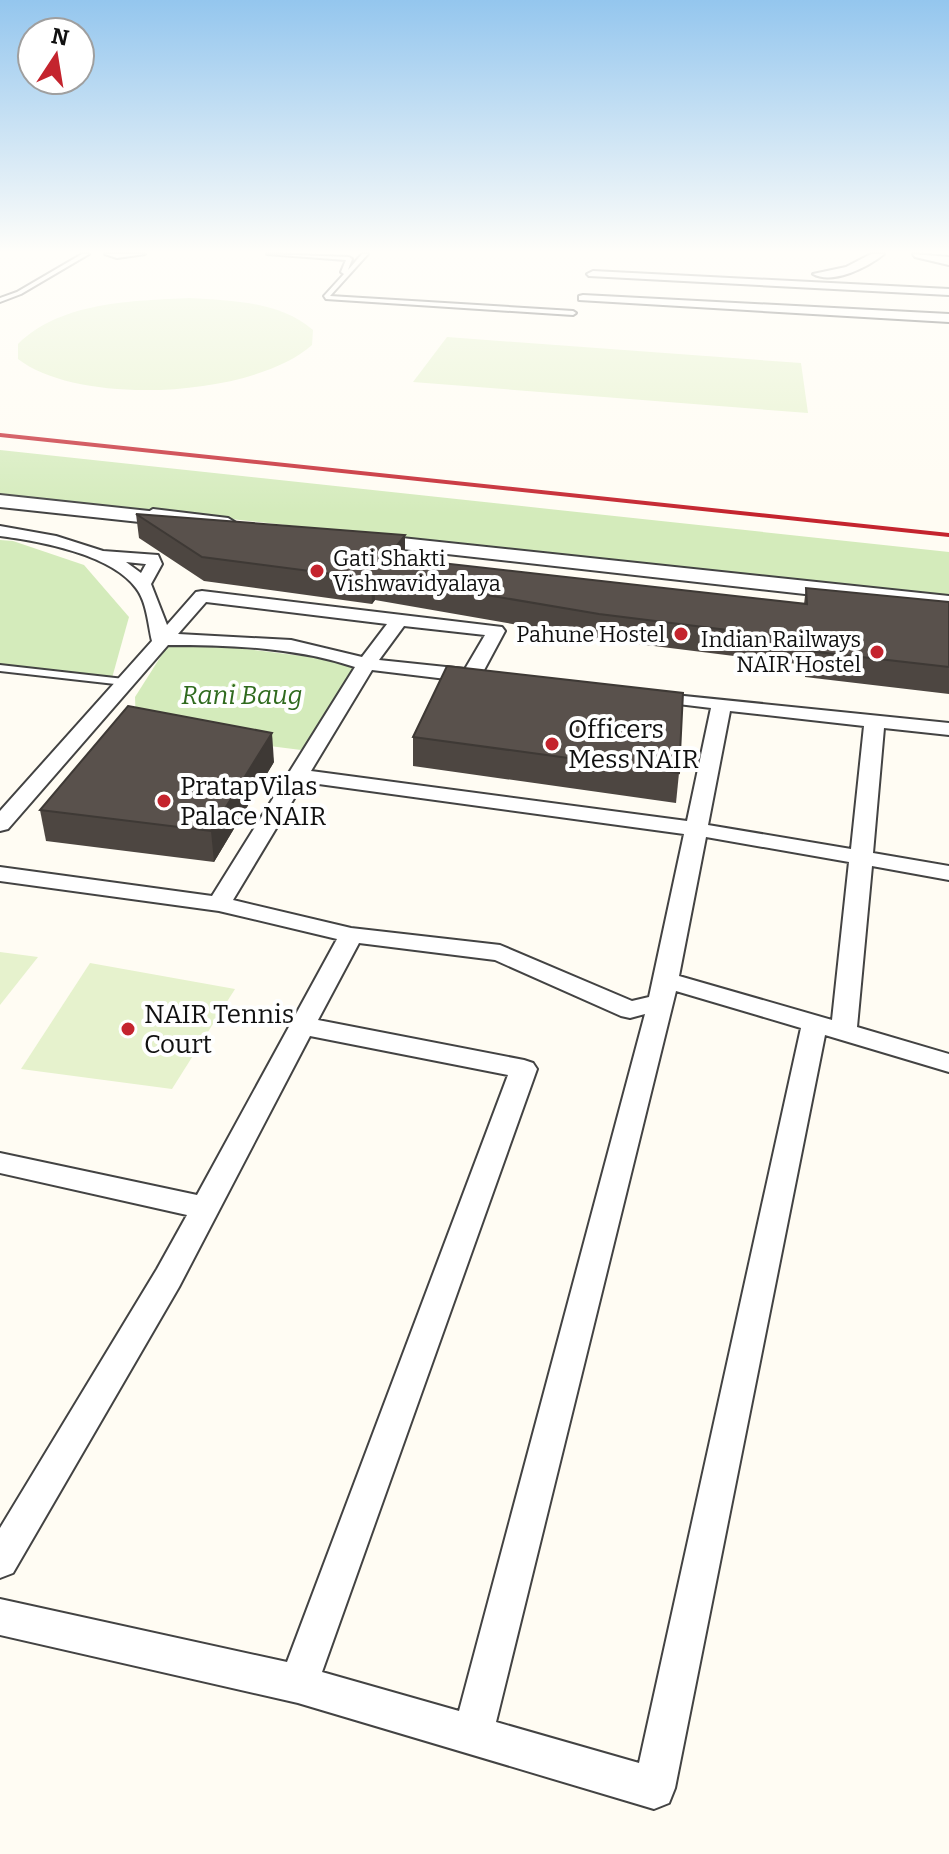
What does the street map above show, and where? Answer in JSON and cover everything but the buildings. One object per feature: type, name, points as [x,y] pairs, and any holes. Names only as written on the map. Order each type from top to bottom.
[{"type":"street","points":[[0,499],[246,526]]},
{"type":"street","points":[[0,531],[24,533],[85,549],[143,584],[154,609],[161,640]]},
{"type":"street","points":[[345,538],[949,603]]},
{"type":"street","points":[[99,555],[152,559],[154,564],[143,584]]},
{"type":"street","points":[[0,824],[202,596],[496,631],[471,676]]},
{"type":"street","points":[[219,904],[366,664],[399,620]]},
{"type":"street","points":[[161,640],[223,639],[267,644],[333,652],[366,664],[503,679]]},
{"type":"street","points":[[628,693],[949,729]]},
{"type":"street","points":[[473,1735],[663,991],[722,704]]},
{"type":"street","points":[[0,1617],[298,1684],[654,1788],[830,1028],[862,856],[875,720]]},
{"type":"street","points":[[296,775],[696,829],[949,873]]},
{"type":"street","points":[[4,879],[219,904],[351,935],[500,953],[630,1010],[663,991],[830,1028],[949,1063]]},
{"type":"street","points":[[0,1561],[168,1278],[351,935]]},
{"type":"street","points":[[298,1684],[524,1069],[303,1026]]},
{"type":"street","points":[[0,1163],[205,1208]]},
{"type":"lane","points":[[0,668],[124,682]]},
{"type":"green space","points":[[22,341],[312,341],[312,345],[285,362],[250,376],[166,390],[82,384],[46,374],[18,359],[18,344]]},
{"type":"green space","points":[[444,341],[495,341],[801,363],[808,413],[413,382]]},
{"type":"green space","points":[[0,450],[949,552],[949,597],[0,494]]},
{"type":"green space","points":[[0,540],[13,541],[84,565],[129,617],[112,678],[0,664]]},
{"type":"green space","name":"Rani Baug","points":[[168,645],[221,646],[366,664],[301,750],[136,729],[135,697]]},
{"type":"green space","points":[[0,952],[38,957],[0,1005]]},
{"type":"green space","name":"NAIR Tennis Court","points":[[90,963],[235,989],[172,1089],[21,1069]]},
{"type":"railway","points":[[0,435],[949,535]]},
{"type":"place","name":"Gati Shakti Vishwavidyalaya","points":[[317,571]]},
{"type":"place","name":"Pahune Hostel","points":[[681,634]]},
{"type":"place","name":"Indian Railways NAIR Hostel","points":[[877,652]]},
{"type":"place","name":"Officers Mess NAIR","points":[[552,744]]},
{"type":"place","name":"PratapVilas Palace NAIR","points":[[164,801]]},
{"type":"place","name":"NAIR Tennis Court","points":[[128,1029]]}]
